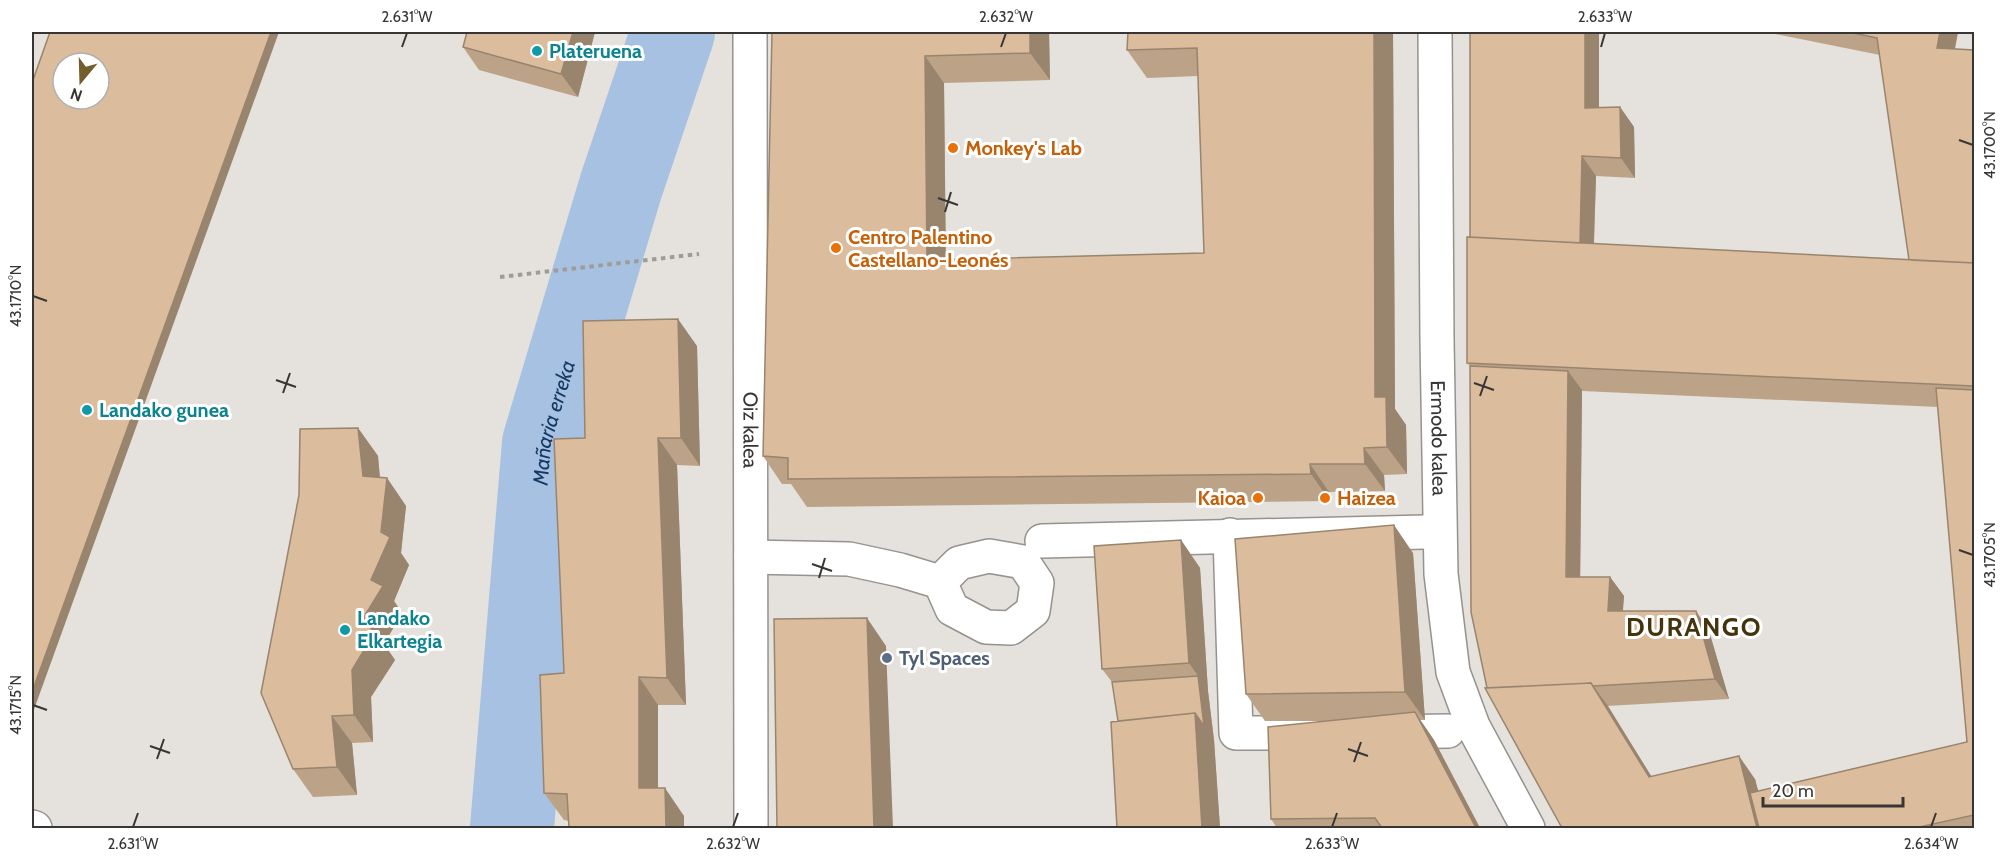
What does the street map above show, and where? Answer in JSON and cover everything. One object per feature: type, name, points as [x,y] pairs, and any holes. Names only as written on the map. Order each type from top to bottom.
[{"type":"street","name":"Oiz kalea","points":[[750,32],[751,828]]},
{"type":"street","name":"Ermodo kalea","points":[[1435,32],[1441,574],[1453,672],[1473,726],[1528,828]]},
{"type":"street","points":[[1042,541],[1425,532]]},
{"type":"street","points":[[1230,535],[1236,733],[1448,731]]},
{"type":"street","points":[[751,557],[849,559],[900,570],[940,582]]},
{"type":"path","points":[[500,277],[699,254]]},
{"type":"building","name":"Landako gunea","points":[[50,32],[271,32],[32,692],[32,83]]},
{"type":"building","points":[[467,32],[573,32],[561,74],[463,47]]},
{"type":"building","points":[[772,32],[1030,32],[1030,53],[925,56],[927,260],[1204,253],[1197,48],[1127,50],[1128,32],[1374,32],[1375,397],[1386,397],[1387,447],[1364,448],[1365,464],[1310,464],[1311,474],[788,479],[788,458],[763,456]]},
{"type":"building","points":[[1470,32],[1585,32],[1585,108],[1620,107],[1621,158],[1582,156],[1580,243],[1470,237]]},
{"type":"building","points":[[1848,32],[1940,32],[1937,48],[1974,50],[1974,263],[1909,260],[1877,38]]},
{"type":"building","points":[[1467,237],[1974,263],[1974,386],[1467,363]]},
{"type":"building","points":[[678,319],[681,438],[658,438],[667,678],[639,677],[639,788],[665,788],[666,828],[569,828],[567,794],[544,793],[540,675],[564,673],[554,439],[585,438],[583,321]]},
{"type":"building","points":[[1470,366],[1568,371],[1566,577],[1610,577],[1608,611],[1696,611],[1715,679],[1593,686],[1591,683],[1487,688],[1471,612]]},
{"type":"building","points":[[1936,388],[1974,390],[1974,815],[1915,828],[1759,828],[1750,793],[1967,742]]},
{"type":"building","name":"Landako Elkartegia","points":[[358,428],[363,476],[387,478],[381,532],[390,537],[371,580],[383,586],[362,620],[375,632],[352,670],[354,715],[332,716],[337,767],[293,769],[261,693],[299,495],[300,429]]},
{"type":"building","points":[[1394,525],[1405,692],[1246,694],[1235,539]]},
{"type":"building","points":[[1181,540],[1189,663],[1102,669],[1094,546]]},
{"type":"building","points":[[867,618],[874,828],[777,828],[774,619]]},
{"type":"building","points":[[1198,676],[1204,726],[1195,713],[1118,721],[1112,682]]},
{"type":"building","points":[[1591,683],[1649,777],[1739,756],[1757,828],[1562,828],[1485,688]]},
{"type":"building","points":[[1415,712],[1476,828],[1382,828],[1375,818],[1271,819],[1268,727]]},
{"type":"building","points":[[1195,713],[1202,828],[1117,828],[1111,722]]},
{"type":"waterway","name":"Mañaria erreka","points":[[512,828],[544,443],[621,186],[673,32]]},
{"type":"place","name":"Plateruena","points":[[537,51]]},
{"type":"place","name":"Monkey's Lab","points":[[953,148]]},
{"type":"place","name":"Centro Palentino Castellano-Leonés","points":[[836,248]]},
{"type":"place","name":"Landako gunea","points":[[87,410]]},
{"type":"place","name":"Kaioa","points":[[1258,498]]},
{"type":"place","name":"Haizea","points":[[1325,498]]},
{"type":"place","name":"Landako Elkartegia","points":[[345,630]]},
{"type":"place","name":"Tyl Spaces","points":[[887,658]]},
{"type":"district","name":"DURANGO","points":[[1694,627]]}]
